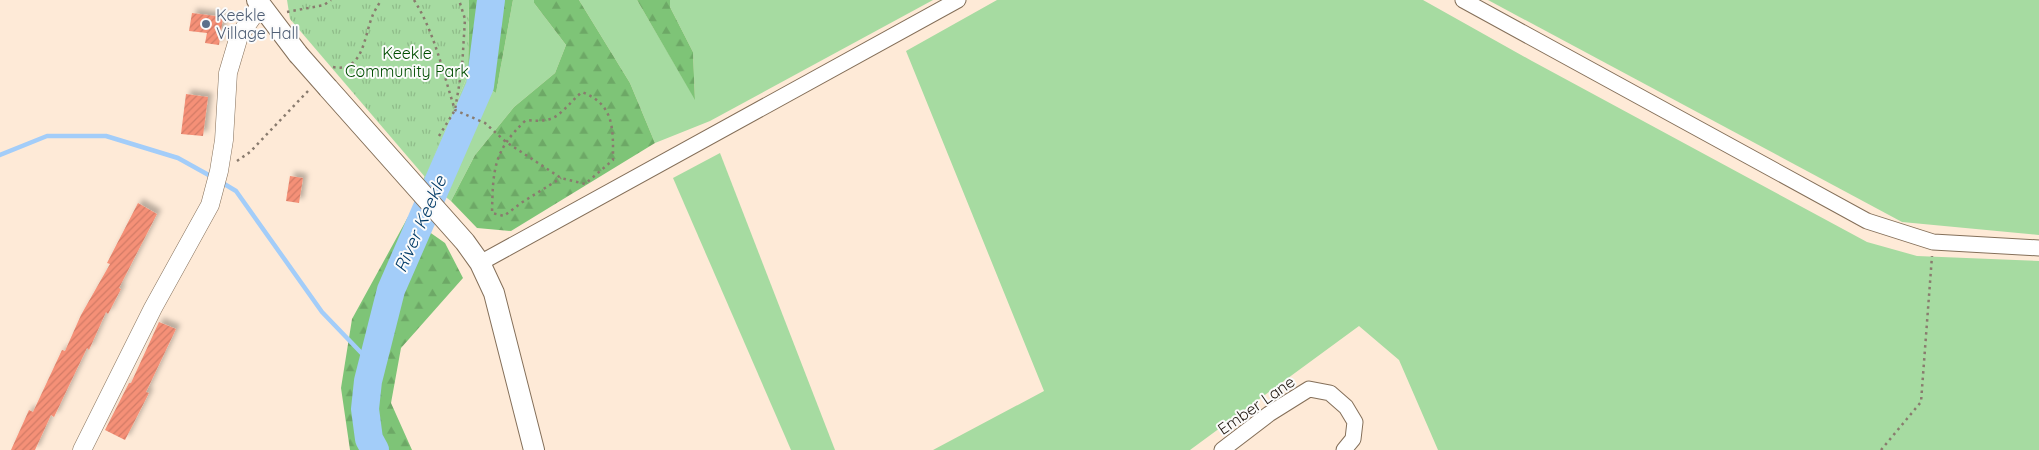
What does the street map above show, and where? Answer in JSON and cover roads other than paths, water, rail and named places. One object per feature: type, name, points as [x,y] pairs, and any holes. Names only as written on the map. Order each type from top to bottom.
[{"type":"main road","points":[[263,9],[298,54],[480,262],[494,293],[534,450]]},
{"type":"street","points":[[480,262],[958,0]]},
{"type":"street","points":[[1463,0],[1868,221],[1933,242],[2039,248]]},
{"type":"street","points":[[82,450],[153,308],[210,205],[219,171],[224,140],[228,73],[239,36],[263,9]]},
{"type":"street","name":"Ember Lane","points":[[1222,450],[1269,414],[1310,389],[1330,393],[1346,407],[1356,422],[1353,439],[1344,450]]},
{"type":"waterway","name":"River Keekle","points":[[375,450],[369,439],[365,409],[368,381],[391,290],[480,86],[491,0]]},
{"type":"waterway","points":[[0,155],[47,136],[106,136],[178,158],[214,178]]},
{"type":"waterway","points":[[221,182],[236,191],[322,312],[372,364]]},
{"type":"place","name":"Keekle Village Hall","points":[[206,24]]},
{"type":"park label","name":"Keekle Community Park","points":[[407,62]]}]
